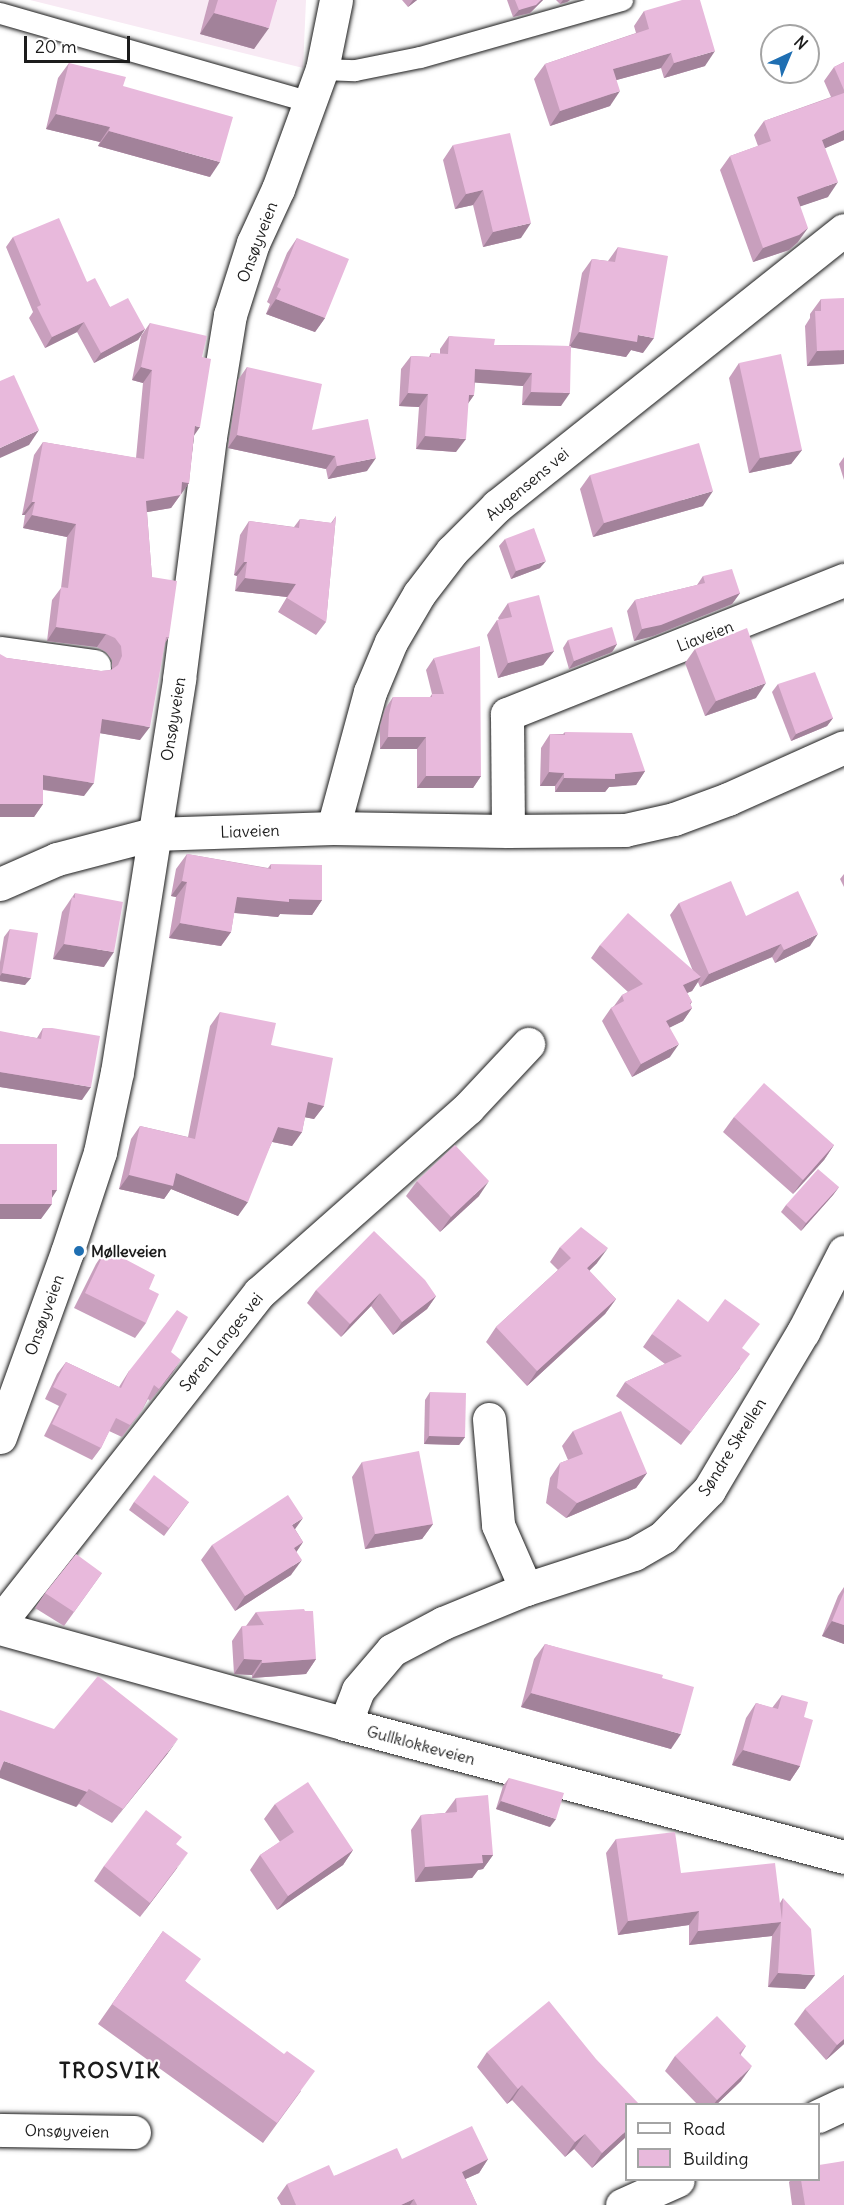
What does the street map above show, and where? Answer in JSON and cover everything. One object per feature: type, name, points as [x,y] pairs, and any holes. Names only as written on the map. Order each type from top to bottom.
[{"type":"street","name":"Onsøyveien","points":[[0,1437],[67,1252],[100,1152],[117,1072],[153,834],[180,679],[210,437],[230,315],[253,243],[278,189],[311,102],[322,69],[336,0]]},
{"type":"street","name":"Augensens vei","points":[[333,828],[370,692],[391,642],[419,594],[452,551],[497,506],[844,230]]},
{"type":"street","name":"Liaveien","points":[[508,831],[507,714],[844,580]]},
{"type":"street","points":[[0,653],[94,666]]},
{"type":"street","name":"Liaveien","points":[[0,884],[57,858],[153,834],[333,828],[508,831],[625,830],[674,819],[728,799],[844,747]]},
{"type":"street","name":"Søren Langes vei","points":[[0,1622],[259,1293],[468,1108],[528,1044]]},
{"type":"street","name":"Søndre Skrellen","points":[[345,1725],[358,1690],[392,1650],[443,1623],[526,1589],[633,1554],[663,1537],[709,1491],[803,1332],[844,1252]]},
{"type":"street","points":[[489,1419],[498,1525],[526,1589]]},
{"type":"street","name":"Gullklokkeveien","points":[[0,1628],[345,1725],[844,1857]]},
{"type":"street","points":[[820,2115],[844,2104]]},
{"type":"street","name":"Onsøyveien","points":[[0,2130],[134,2132]]},
{"type":"street","points":[[622,2205],[676,2181]]},
{"type":"lane","points":[[322,69],[355,70],[420,57],[622,0]]},
{"type":"lane","points":[[0,13],[311,102]]},
{"type":"shaded area","points":[[30,0],[306,0],[303,68]]},
{"type":"building","points":[[218,0],[277,0],[269,28],[214,13]]},
{"type":"building","points":[[515,0],[541,0],[536,5],[519,10]]},
{"type":"building","points":[[682,0],[700,0],[715,51],[674,63],[671,53],[613,69],[620,91],[560,111],[545,64],[649,29],[644,11]]},
{"type":"building","points":[[844,62],[844,90],[834,67]]},
{"type":"building","points":[[69,63],[126,77],[123,86],[233,117],[220,162],[109,131],[110,127],[56,114]]},
{"type":"building","points":[[844,93],[844,130],[822,140],[838,182],[797,197],[808,228],[799,235],[763,248],[730,156],[771,141],[764,121]]},
{"type":"building","points":[[510,133],[531,223],[493,232],[483,190],[466,194],[453,145]]},
{"type":"building","points":[[59,218],[87,282],[95,278],[110,307],[128,298],[145,329],[101,353],[84,322],[52,337],[37,307],[41,305],[13,237]]},
{"type":"building","points":[[297,238],[349,259],[325,318],[276,299],[281,289],[277,287]]},
{"type":"building","points":[[618,247],[668,256],[654,338],[638,335],[637,342],[579,332],[592,259],[615,262]]},
{"type":"building","points":[[844,298],[844,350],[817,351],[815,311],[821,311],[821,299]]},
{"type":"building","points":[[150,323],[207,336],[202,357],[211,359],[200,427],[195,426],[189,483],[182,482],[181,495],[146,501],[152,577],[177,581],[169,637],[166,637],[150,727],[102,719],[94,783],[43,775],[43,804],[0,804],[0,654],[7,658],[101,671],[111,670],[118,665],[122,656],[121,646],[115,638],[106,634],[56,627],[61,587],[68,588],[76,524],[32,515],[35,502],[32,502],[43,442],[144,459],[152,370],[141,367]]},
{"type":"building","points":[[449,336],[495,339],[494,345],[571,346],[570,393],[531,392],[532,373],[475,369],[474,395],[469,395],[466,439],[425,436],[428,394],[408,393],[411,356],[431,357],[431,353],[448,354]]},
{"type":"building","points":[[781,354],[802,450],[760,458],[739,363]]},
{"type":"building","points":[[247,367],[322,384],[312,430],[368,419],[376,458],[337,466],[335,456],[237,435]]},
{"type":"building","points":[[14,375],[39,430],[0,448],[0,381]]},
{"type":"building","points":[[699,443],[713,491],[604,523],[590,475]]},
{"type":"building","points":[[336,516],[326,622],[287,598],[296,584],[245,578],[247,562],[244,562],[249,521],[299,528],[300,519],[332,523]]},
{"type":"building","points":[[534,528],[546,561],[516,571],[505,539]]},
{"type":"building","points":[[732,569],[740,593],[661,625],[642,629],[635,600],[705,583],[703,576]]},
{"type":"building","points":[[539,595],[554,651],[508,663],[497,620],[512,617],[508,603]]},
{"type":"building","points":[[612,627],[617,644],[574,661],[568,640]]},
{"type":"building","points":[[747,628],[766,683],[716,701],[695,649]]},
{"type":"building","points":[[480,646],[481,776],[426,776],[426,737],[388,737],[389,714],[393,697],[432,697],[432,694],[444,694],[434,658]]},
{"type":"building","points":[[815,672],[833,718],[796,734],[778,684]]},
{"type":"building","points":[[565,732],[632,733],[645,771],[615,774],[615,779],[564,778],[564,773],[549,772],[550,734],[565,735]]},
{"type":"building","points":[[187,854],[271,869],[271,864],[322,865],[322,900],[289,899],[289,902],[237,897],[231,932],[180,923],[187,882],[182,881]]},
{"type":"building","points":[[731,881],[746,916],[798,891],[818,934],[784,950],[781,944],[709,974],[679,903]]},
{"type":"building","points":[[75,893],[123,902],[114,952],[64,944],[72,897],[75,898]]},
{"type":"building","points":[[628,913],[701,977],[683,985],[692,1002],[690,1003],[692,1008],[666,1021],[679,1044],[641,1064],[611,1008],[624,1001],[622,995],[643,984],[600,945]]},
{"type":"building","points":[[10,929],[38,933],[31,978],[2,973]]},
{"type":"building","points":[[220,1012],[276,1023],[271,1045],[333,1058],[324,1106],[308,1102],[302,1132],[278,1127],[248,1202],[176,1173],[173,1186],[129,1175],[140,1126],[195,1139]]},
{"type":"building","points":[[43,1028],[100,1036],[91,1087],[0,1072],[0,1031],[41,1039]]},
{"type":"building","points":[[764,1083],[834,1145],[803,1180],[734,1117]]},
{"type":"building","points":[[0,1144],[57,1144],[57,1190],[52,1190],[52,1204],[0,1204]]},
{"type":"building","points":[[455,1145],[489,1181],[451,1217],[417,1181]]},
{"type":"building","points":[[818,1169],[839,1187],[806,1223],[786,1205]]},
{"type":"building","points":[[581,1227],[608,1248],[587,1268],[616,1299],[537,1371],[496,1327],[571,1258],[560,1247]]},
{"type":"building","points":[[374,1231],[425,1280],[436,1296],[402,1322],[380,1293],[350,1324],[316,1290]]},
{"type":"building","points":[[106,1249],[155,1275],[149,1289],[159,1294],[146,1323],[85,1293]]},
{"type":"building","points":[[678,1299],[708,1322],[725,1299],[760,1324],[742,1348],[750,1354],[691,1432],[625,1382],[682,1356],[652,1334]]},
{"type":"building","points":[[177,1310],[188,1317],[171,1352],[181,1360],[159,1389],[154,1385],[142,1410],[130,1425],[116,1418],[101,1448],[52,1424],[67,1394],[53,1387],[66,1362],[121,1388],[129,1371]]},
{"type":"building","points":[[430,1392],[466,1393],[465,1437],[429,1436]]},
{"type":"building","points":[[621,1411],[647,1473],[577,1503],[557,1488],[560,1463],[583,1454],[573,1431]]},
{"type":"building","points":[[419,1451],[433,1524],[375,1534],[362,1462]]},
{"type":"building","points":[[154,1475],[189,1502],[169,1528],[134,1502]]},
{"type":"building","points":[[288,1495],[303,1518],[292,1525],[303,1542],[294,1548],[302,1560],[245,1596],[212,1545]]},
{"type":"building","points":[[76,1554],[102,1573],[74,1612],[45,1593]]},
{"type":"building","points":[[844,1592],[844,1625],[832,1621]]},
{"type":"building","points":[[304,1609],[313,1611],[316,1659],[262,1663],[262,1660],[244,1659],[242,1626],[264,1625],[256,1612]]},
{"type":"building","points":[[545,1644],[663,1675],[662,1678],[694,1687],[681,1734],[531,1693]]},
{"type":"building","points":[[98,1676],[178,1739],[123,1809],[89,1789],[87,1792],[4,1761],[0,1771],[0,1710],[54,1729]]},
{"type":"building","points":[[782,1695],[808,1702],[804,1717],[813,1720],[800,1766],[743,1750],[756,1703],[778,1709]]},
{"type":"building","points":[[509,1778],[564,1793],[556,1819],[501,1801]]},
{"type":"building","points":[[308,1782],[353,1850],[288,1896],[260,1855],[294,1832],[275,1804]]},
{"type":"building","points":[[488,1795],[493,1855],[482,1855],[483,1863],[425,1867],[421,1815],[457,1812],[456,1798]]},
{"type":"building","points":[[146,1810],[182,1837],[176,1844],[188,1853],[150,1903],[104,1866]]},
{"type":"building","points":[[675,1832],[681,1873],[775,1863],[782,1920],[783,1898],[811,1929],[815,1975],[778,1973],[781,1922],[698,1931],[699,1911],[628,1921],[616,1839]]},
{"type":"building","points":[[163,1931],[201,1959],[185,1981],[284,2054],[287,2051],[315,2071],[277,2123],[112,2004]]},
{"type":"building","points":[[844,1975],[844,2039],[837,2045],[805,2009]]},
{"type":"building","points":[[549,2001],[596,2059],[638,2103],[625,2103],[625,2132],[602,2153],[585,2134],[575,2142],[522,2085],[518,2089],[487,2052]]},
{"type":"building","points":[[717,2016],[746,2046],[739,2053],[752,2066],[717,2100],[675,2056]]},
{"type":"building","points":[[472,2126],[488,2159],[462,2172],[477,2205],[417,2205],[414,2199],[401,2205],[296,2205],[287,2184],[329,2165],[334,2176],[397,2148],[402,2159]]},
{"type":"building","points":[[844,2161],[844,2205],[805,2205],[801,2181],[820,2181],[820,2165]]},
{"type":"place","name":"Mølleveien","points":[[79,1251]]},
{"type":"district","name":"TROSVIK","points":[[110,2071]]}]
